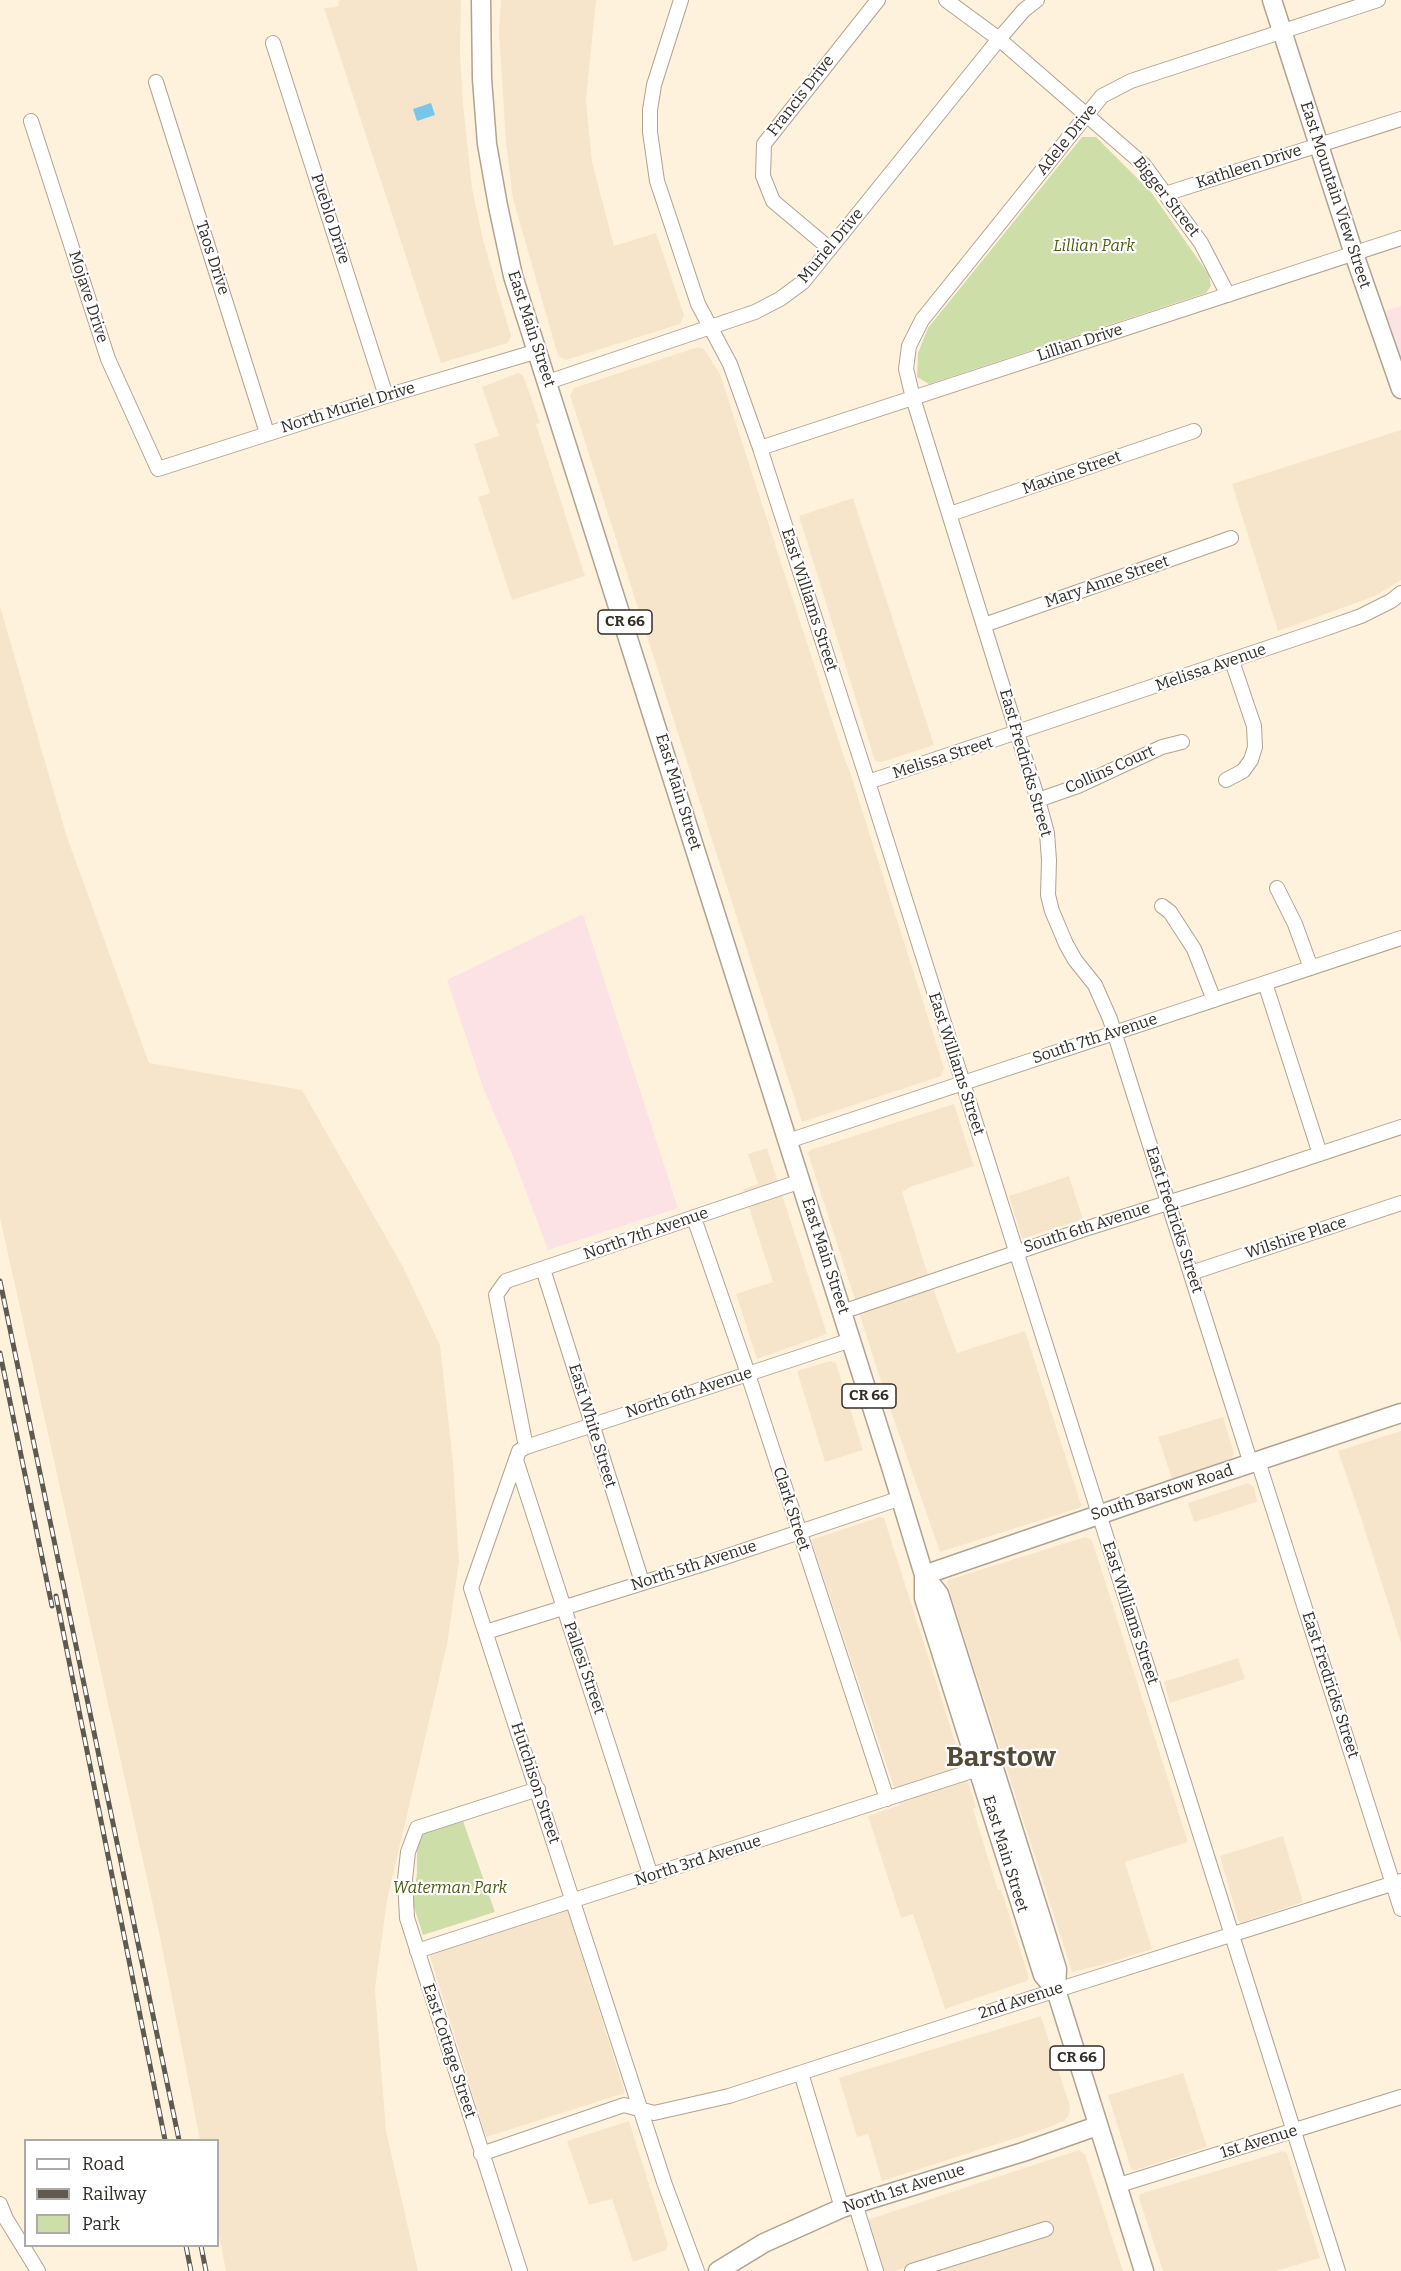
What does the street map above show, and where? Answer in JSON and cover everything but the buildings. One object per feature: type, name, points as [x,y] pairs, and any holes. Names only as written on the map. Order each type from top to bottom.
[{"type":"main road","name":"East Main Street","points":[[481,0],[482,79],[490,160],[513,276],[852,1340],[924,1575],[924,1598],[1042,1975],[1056,1990]]},
{"type":"main road","name":"East Mountain View Street","points":[[1272,0],[1354,254],[1401,389]]},
{"type":"main road","name":"South Barstow Road","points":[[924,1575],[1401,1413]]},
{"type":"main road","name":"East Main Street","points":[[924,1575],[939,1594],[1057,1969],[1056,1990],[1097,2126]]},
{"type":"main road","name":"CR 66","points":[[1097,2126],[1144,2271]]},
{"type":"main road","name":"North 1st Avenue","points":[[718,2271],[764,2243],[849,2206],[1023,2152],[1097,2126]]},
{"type":"street","name":"East Williams Street","points":[[681,0],[654,85],[650,110],[650,132],[657,182],[698,304],[730,364],[760,448],[868,782],[1338,2271]]},
{"type":"street","name":"Francis Drive","points":[[830,249],[773,201],[763,176],[764,144],[878,0]]},
{"type":"street","name":"Bigger Street","points":[[946,0],[999,39],[1133,155],[1166,194],[1201,243],[1228,294]]},
{"type":"street","name":"Muriel Drive","points":[[548,382],[755,312],[780,299],[803,282],[999,39],[1024,10],[1037,0]]},
{"type":"street","name":"Adele Drive","points":[[913,398],[906,369],[909,346],[922,320],[1102,96],[1131,81],[1378,0]]},
{"type":"street","name":"Pueblo Drive","points":[[273,43],[386,396]]},
{"type":"street","name":"Taos Drive","points":[[156,82],[267,433]]},
{"type":"street","name":"Kathleen Drive","points":[[1166,194],[1401,118]]},
{"type":"street","name":"Mojave Drive","points":[[31,121],[108,359],[158,469]]},
{"type":"street","name":"Lillian Drive","points":[[760,448],[1401,238]]},
{"type":"street","name":"North Muriel Drive","points":[[158,469],[386,396],[538,351]]},
{"type":"street","name":"East Fredricks Street","points":[[913,398],[1047,833],[1048,895],[1052,911],[1075,960],[1095,985],[1114,1033],[1254,1463],[1397,1883],[1401,1909]]},
{"type":"street","name":"Maxine Street","points":[[950,514],[1194,431]]},
{"type":"street","name":"Mary Anne Street","points":[[984,625],[1231,538]]},
{"type":"street","name":"Melissa Avenue","points":[[1017,733],[1361,616],[1391,601],[1401,593]]},
{"type":"street","points":[[1226,780],[1244,771],[1255,747],[1254,726],[1232,661]]},
{"type":"street","name":"Melissa Street","points":[[868,782],[1017,733]]},
{"type":"street","name":"Collins Court","points":[[1038,800],[1078,786],[1162,747],[1182,742]]},
{"type":"street","points":[[1277,888],[1295,924],[1311,968]]},
{"type":"street","points":[[1162,906],[1170,912],[1194,949],[1214,1000]]},
{"type":"street","name":"South 7th Avenue","points":[[788,1141],[1401,938]]},
{"type":"street","points":[[1265,983],[1320,1154]]},
{"type":"street","name":"South 6th Avenue","points":[[842,1312],[935,1282],[1016,1252],[1401,1127]]},
{"type":"street","name":"North 7th Avenue","points":[[526,1447],[496,1294],[506,1281],[801,1181]]},
{"type":"street","name":"Wilshire Place","points":[[1191,1273],[1401,1203]]},
{"type":"street","name":"Clark Street","points":[[694,1218],[748,1374],[887,1799]]},
{"type":"street","name":"East White Street","points":[[543,1269],[642,1582]]},
{"type":"street","name":"North 6th Avenue","points":[[526,1447],[852,1340]]},
{"type":"street","name":"Hutchison Street","points":[[526,1447],[519,1451],[471,1588],[667,2192],[697,2271]]},
{"type":"street","name":"Pallesi Street","points":[[516,1460],[563,1607],[580,1650],[651,1876]]},
{"type":"street","name":"North 5th Avenue","points":[[486,1632],[901,1498]]},
{"type":"street","name":"North 3rd Avenue","points":[[417,1951],[978,1769]]},
{"type":"street","name":"East Cottage Street","points":[[520,2271],[407,1918],[405,1879],[408,1852],[417,1828],[537,1789]]},
{"type":"street","name":"2nd Avenue","points":[[481,2154],[624,2105],[654,2113],[729,2096],[1397,1883]]},
{"type":"street","points":[[801,2073],[849,2206],[876,2271]]},
{"type":"street","name":"1st Avenue","points":[[1116,2186],[1401,2097]]},
{"type":"street","points":[[0,2204],[6,2219],[38,2271]]},
{"type":"street","points":[[912,2271],[1046,2229]]},
{"type":"shaded area","points":[[339,0],[461,0],[460,51],[463,104],[472,188],[483,239],[511,336],[508,343],[441,363],[324,8],[338,7]]},
{"type":"shaded area","points":[[501,0],[596,0],[586,100],[592,162],[614,246],[656,233],[684,315],[680,324],[566,360],[558,356],[513,199],[506,143],[499,33]]},
{"type":"shaded area","points":[[1401,306],[1401,355],[1385,311]]},
{"type":"shaded area","points":[[698,347],[704,349],[720,374],[944,1068],[941,1076],[802,1122],[570,395],[574,388]]},
{"type":"shaded area","points":[[518,373],[523,375],[540,423],[536,424],[585,576],[512,600],[478,497],[490,493],[474,444],[499,436],[482,387]]},
{"type":"shaded area","points":[[1401,430],[1401,580],[1375,596],[1278,631],[1232,484]]},
{"type":"shaded area","points":[[853,498],[934,745],[882,762],[875,761],[799,516]]},
{"type":"shaded area","points":[[0,606],[66,834],[149,1063],[302,1090],[403,1267],[440,1345],[453,1462],[459,1562],[447,1645],[387,1900],[375,1989],[386,2131],[418,2271],[226,2271],[219,2235],[219,2139],[200,2139],[160,1937],[0,1218]]},
{"type":"shaded area","points":[[583,914],[678,1208],[548,1250],[511,1152],[484,1090],[447,980]]},
{"type":"shaded area","points":[[954,1104],[974,1166],[910,1187],[902,1192],[926,1269],[957,1353],[1025,1331],[1082,1507],[940,1552],[887,1400],[808,1153],[810,1150]]},
{"type":"shaded area","points":[[767,1148],[827,1334],[757,1359],[736,1294],[773,1282],[743,1189],[758,1184],[748,1154]]},
{"type":"shaded area","points":[[1069,1176],[1083,1219],[1022,1239],[1009,1196]]},
{"type":"shaded area","points":[[830,1361],[836,1363],[863,1450],[825,1462],[797,1371]]},
{"type":"shaded area","points":[[1223,1417],[1234,1453],[1231,1459],[1172,1479],[1158,1437]]},
{"type":"shaded area","points":[[1401,1431],[1401,1643],[1338,1451]]},
{"type":"shaded area","points":[[1248,1483],[1254,1487],[1257,1502],[1194,1522],[1188,1503]]},
{"type":"shaded area","points":[[880,1517],[884,1518],[976,1807],[973,1809],[998,1890],[1001,1889],[1029,1978],[1027,1981],[945,2009],[913,1914],[901,1918],[868,1816],[900,1805],[811,1540]]},
{"type":"shaded area","points":[[1085,1537],[1092,1540],[1188,1842],[1125,1862],[1152,1949],[1072,1972],[947,1583],[948,1580]]},
{"type":"shaded area","points":[[1238,1658],[1245,1679],[1170,1703],[1164,1682]]},
{"type":"shaded area","points":[[1283,1836],[1303,1902],[1241,1923],[1238,1920],[1220,1856]]},
{"type":"shaded area","points":[[567,1909],[625,2093],[486,2137],[429,1953]]},
{"type":"shaded area","points":[[1041,2016],[1070,2106],[1069,2115],[1064,2121],[882,2181],[868,2134],[857,2137],[839,2078]]},
{"type":"shaded area","points":[[1183,2073],[1207,2147],[1136,2170],[1131,2169],[1108,2095]]},
{"type":"shaded area","points":[[629,2121],[668,2244],[666,2250],[633,2262],[612,2199],[589,2205],[567,2141]]},
{"type":"shaded area","points":[[1079,2150],[1085,2154],[1123,2271],[938,2271],[932,2259],[895,2271],[884,2271],[867,2220]]},
{"type":"shaded area","points":[[1283,2151],[1287,2153],[1320,2258],[1276,2271],[1163,2271],[1139,2198],[1140,2194]]},
{"type":"green space","name":"Lillian Park","points":[[1082,137],[1096,137],[1151,192],[1209,275],[1211,286],[1206,293],[929,384],[917,377],[918,353],[928,328]]},
{"type":"green space","name":"Waterman Park","points":[[463,1821],[495,1912],[423,1935],[413,1904],[417,1873],[417,1844],[425,1831]]},
{"type":"water","points":[[431,103],[435,115],[417,121],[413,109]]},
{"type":"railway","points":[[0,1281],[179,2139]]},
{"type":"railway","points":[[0,1353],[52,1606]]},
{"type":"railway","points":[[56,1596],[165,2139]]},
{"type":"railway","points":[[186,2247],[191,2271]]},
{"type":"railway","points":[[201,2247],[206,2271]]},
{"type":"district","name":"Barstow","points":[[1001,1758]]}]
